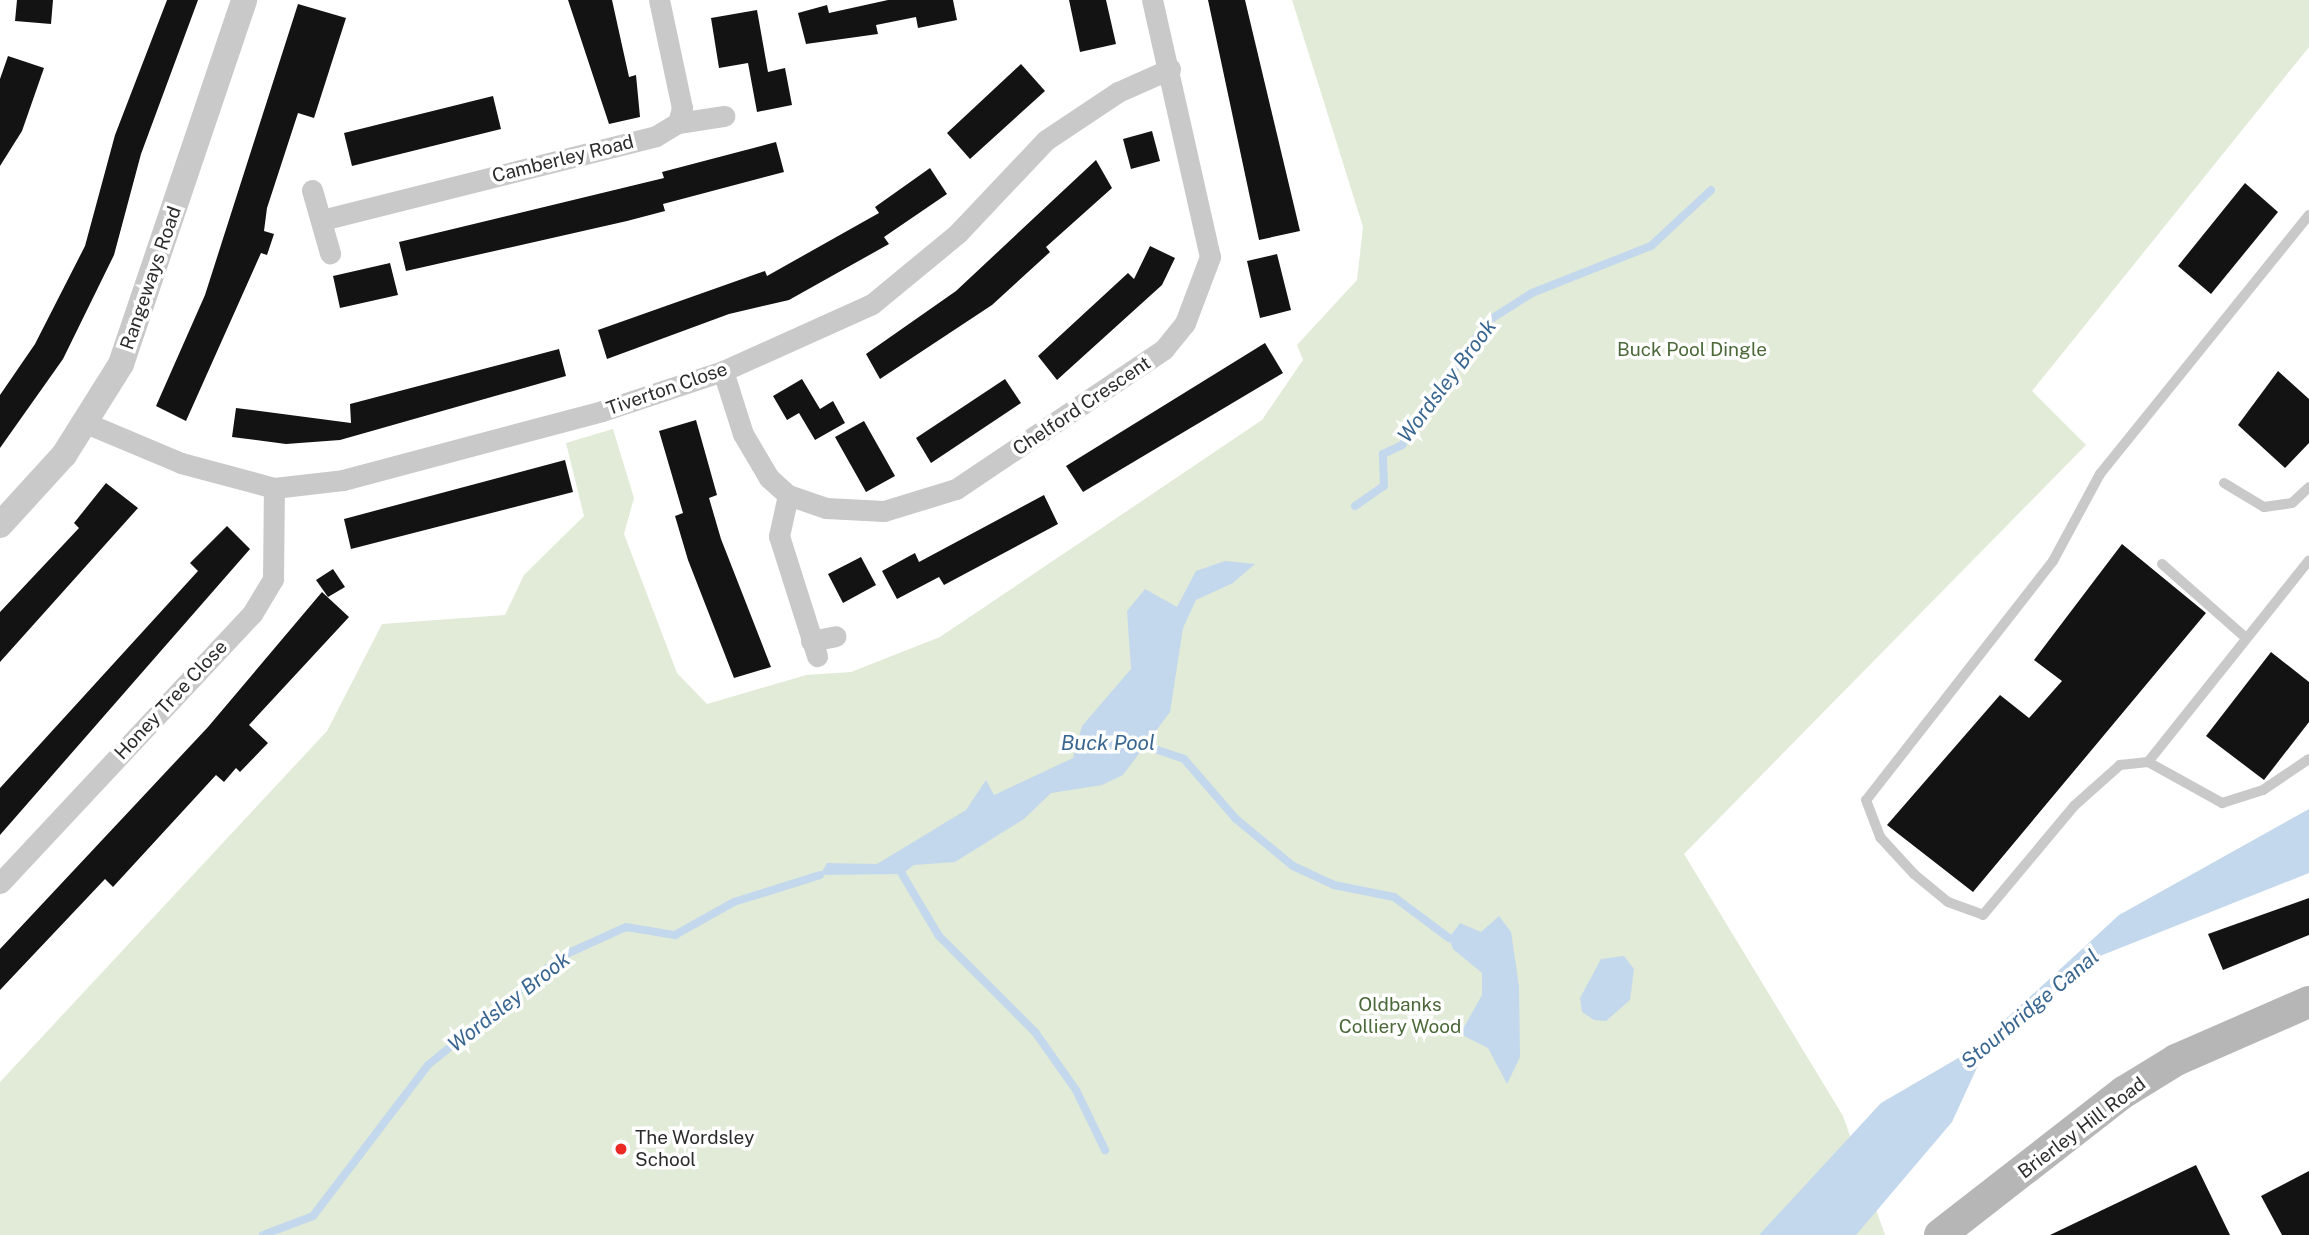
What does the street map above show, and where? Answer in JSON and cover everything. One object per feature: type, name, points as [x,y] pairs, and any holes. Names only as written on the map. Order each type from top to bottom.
[{"type":"main road","name":"Brierley Hill Road","points":[[1940,1235],[2124,1092],[2176,1060],[2309,1002]]},
{"type":"street","name":"Rangeways Road","points":[[0,525],[86,423],[121,364],[244,0]]},
{"type":"street","name":"Chelford Crescent","points":[[723,371],[743,433],[769,478],[788,495],[826,508],[884,511],[956,489],[1164,349],[1185,323],[1210,257],[1170,69],[1152,0]]},
{"type":"street","points":[[664,1],[682,108],[678,123]]},
{"type":"street","name":"Tiverton Close","points":[[86,423],[181,463],[274,488],[343,480],[517,435],[723,371],[872,304],[949,242],[1046,140],[1118,92],[1170,69]]},
{"type":"street","name":"Camberley Road","points":[[323,220],[656,135],[678,123],[724,116]]},
{"type":"street","points":[[312,190],[323,220],[330,253]]},
{"type":"street","name":"Honey Tree Close","points":[[0,883],[253,614],[273,579],[274,488]]},
{"type":"street","points":[[788,495],[779,536],[814,648],[836,636]]},
{"type":"lane","points":[[2309,215],[2100,474],[2053,562],[1866,800],[1880,836],[1914,874],[1948,902],[1983,915],[2074,806],[2120,765],[2148,762],[2222,803],[2263,790],[2309,759]]},
{"type":"lane","points":[[2224,483],[2264,507],[2292,503],[2309,487]]},
{"type":"lane","points":[[2148,762],[2309,560]]},
{"type":"lane","points":[[2162,564],[2246,638]]},
{"type":"green space","name":"Buck Pool Dingle","points":[[1292,0],[2309,0],[2309,47],[2032,391],[2086,445],[1684,854],[1843,1116],[1885,1235],[0,1235],[0,1082],[327,731],[382,624],[505,615],[524,575],[584,516],[566,443],[613,429],[634,498],[624,534],[677,673],[707,704],[806,675],[851,672],[940,637],[1262,420],[1303,360],[1297,345],[1357,280],[1363,227]]},
{"type":"water","name":"Buck Pool","points":[[1225,561],[1255,564],[1233,583],[1196,600],[1183,628],[1170,712],[1123,775],[1102,785],[1051,793],[1024,819],[955,862],[914,865],[902,874],[820,875],[827,863],[877,864],[966,810],[986,780],[994,795],[1073,758],[1082,726],[1131,669],[1127,611],[1145,589],[1177,607],[1196,571]]},
{"type":"water","name":"Stourbridge Canal","points":[[2309,809],[2309,873],[2095,958],[1981,1059],[1952,1122],[1856,1235],[1759,1235],[1881,1103],[1972,1050],[2119,915]]},
{"type":"water","points":[[1499,916],[1511,932],[1519,986],[1520,1057],[1507,1084],[1488,1048],[1460,1034],[1482,995],[1482,973],[1453,949],[1449,938],[1460,923],[1481,932]]},
{"type":"water","points":[[1624,956],[1634,969],[1630,1000],[1606,1021],[1594,1020],[1582,1012],[1580,998],[1601,959]]},
{"type":"building","points":[[17,0],[53,0],[51,24],[15,21]]},
{"type":"building","points":[[167,0],[198,0],[141,154],[114,255],[63,359],[0,448],[0,395],[35,344],[85,246],[115,135]]},
{"type":"building","points":[[568,0],[612,0],[629,77],[636,75],[640,117],[609,124]]},
{"type":"building","points":[[888,0],[953,0],[957,20],[918,28],[916,17],[876,25],[878,34],[806,44],[798,13],[827,5],[829,13]]},
{"type":"building","points":[[1069,0],[1106,0],[1116,44],[1080,52]]},
{"type":"building","points":[[1208,0],[1245,0],[1300,231],[1259,240]]},
{"type":"building","points":[[298,4],[346,18],[314,118],[298,113],[267,208],[264,231],[274,234],[267,255],[261,253],[186,421],[156,406],[205,295]]},
{"type":"building","points":[[757,10],[768,72],[785,68],[792,105],[757,112],[748,63],[719,68],[711,18]]},
{"type":"building","points":[[8,56],[44,68],[22,131],[0,166],[0,79]]},
{"type":"building","points":[[1021,64],[1045,91],[970,159],[947,133]]},
{"type":"building","points":[[493,96],[501,129],[352,166],[344,133]]},
{"type":"building","points":[[1152,131],[1160,161],[1131,169],[1123,139]]},
{"type":"building","points":[[776,142],[784,172],[663,204],[665,211],[627,221],[406,271],[399,242],[664,178],[662,172]]},
{"type":"building","points":[[1096,160],[1112,188],[1046,247],[1050,252],[992,305],[880,379],[866,354],[956,291]]},
{"type":"building","points":[[930,168],[947,194],[884,237],[889,244],[789,300],[729,314],[607,359],[598,330],[765,271],[767,276],[879,213],[875,207]]},
{"type":"building","points":[[2245,183],[2278,212],[2211,294],[2178,266]]},
{"type":"building","points":[[1150,246],[1175,258],[1162,285],[1057,380],[1038,356],[1128,273],[1134,279]]},
{"type":"building","points":[[1277,254],[1291,310],[1260,318],[1247,261]]},
{"type":"building","points":[[390,263],[398,295],[340,308],[333,276]]},
{"type":"building","points":[[1265,343],[1283,373],[1083,492],[1066,466]]},
{"type":"building","points":[[559,349],[566,376],[340,440],[286,444],[232,437],[236,408],[351,423],[350,404]]},
{"type":"building","points":[[2278,371],[2309,399],[2309,443],[2285,468],[2238,425]]},
{"type":"building","points":[[802,379],[820,409],[833,401],[845,423],[815,440],[799,413],[787,420],[773,396]]},
{"type":"building","points":[[1005,379],[1021,403],[931,463],[916,438]]},
{"type":"building","points":[[696,420],[717,495],[709,498],[721,539],[771,667],[734,678],[688,560],[675,516],[683,513],[659,431]]},
{"type":"building","points":[[864,421],[895,476],[866,492],[835,437]]},
{"type":"building","points":[[565,460],[573,492],[351,549],[344,519]]},
{"type":"building","points":[[106,483],[138,508],[0,662],[0,612],[79,528],[74,523]]},
{"type":"building","points":[[1044,495],[1058,524],[944,585],[939,577],[897,599],[882,571],[915,553],[919,562]]},
{"type":"building","points":[[227,526],[250,549],[0,835],[0,788],[198,571],[190,563]]},
{"type":"building","points":[[2122,544],[2206,613],[1973,892],[1887,825],[2000,695],[2029,718],[2062,681],[2034,660]]},
{"type":"building","points":[[861,557],[876,585],[843,603],[828,574]]},
{"type":"building","points":[[333,569],[345,587],[328,597],[316,580]]},
{"type":"building","points":[[322,592],[349,617],[249,725],[268,743],[240,772],[236,768],[224,782],[216,775],[113,887],[105,879],[0,990],[0,949],[208,727]]},
{"type":"building","points":[[2271,652],[2309,682],[2309,722],[2264,780],[2206,736]]},
{"type":"building","points":[[2309,898],[2309,935],[2223,970],[2208,934]]},
{"type":"building","points":[[2196,1165],[2230,1235],[2050,1235],[2117,1203]]},
{"type":"building","points":[[2309,1171],[2309,1235],[2282,1235],[2261,1196]]},
{"type":"waterway","name":"Wordsley Brook","points":[[1355,506],[1384,486],[1383,454],[1402,445],[1488,321],[1532,293],[1651,246],[1711,190]]},
{"type":"waterway","points":[[1140,744],[1184,759],[1236,819],[1293,866],[1334,885],[1394,897],[1449,938]]},
{"type":"waterway","points":[[902,874],[939,936],[1035,1032],[1076,1090],[1105,1150]]},
{"type":"waterway","name":"Wordsley Brook","points":[[263,1235],[313,1216],[428,1065],[562,956],[626,927],[675,935],[734,902],[820,875]]},
{"type":"place","name":"The Wordsley School","points":[[621,1149]]},
{"type":"park label","name":"Oldbanks Colliery Wood","points":[[1400,1016]]}]
